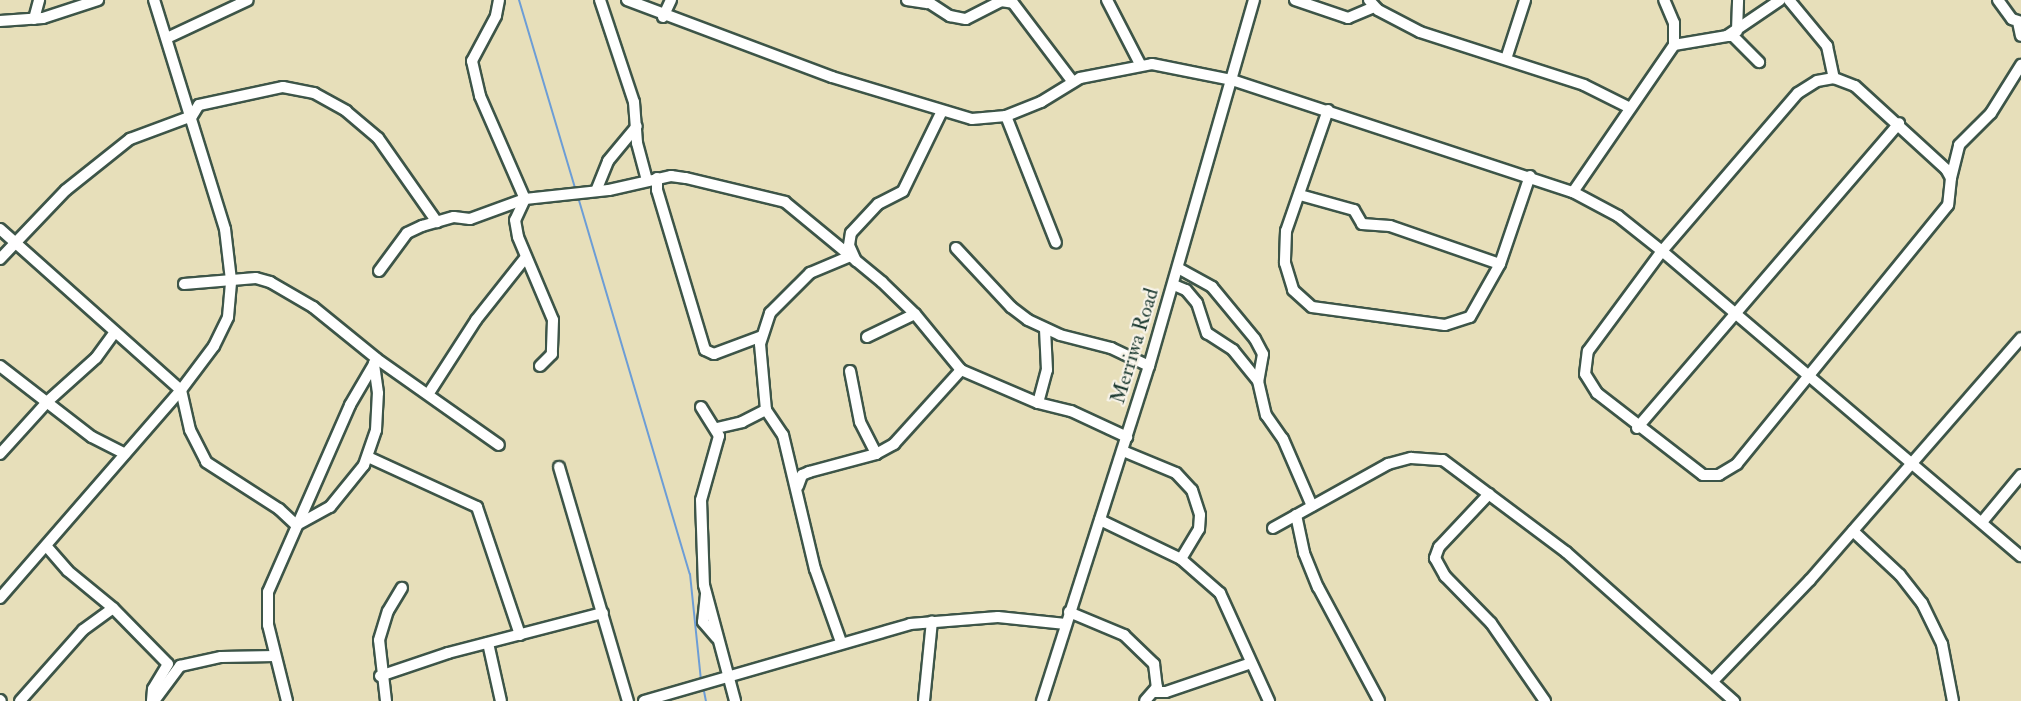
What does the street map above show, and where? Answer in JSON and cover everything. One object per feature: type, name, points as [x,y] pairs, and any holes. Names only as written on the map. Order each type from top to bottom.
[{"type":"street","points":[[34,19],[39,0]]},
{"type":"street","points":[[0,21],[34,19],[98,0]]},
{"type":"street","points":[[0,598],[48,548],[181,390],[223,332],[228,316],[231,280],[225,229],[192,116],[154,0]]},
{"type":"street","points":[[167,38],[248,0]]},
{"type":"street","points":[[499,0],[496,16],[472,61],[480,96],[525,199],[515,220],[526,257],[553,320],[552,354],[540,366]]},
{"type":"street","points":[[600,0],[633,99],[637,143],[657,190],[705,350],[714,354],[762,336]]},
{"type":"street","points":[[627,0],[663,17],[832,77],[972,119],[1006,116],[1041,102],[1073,82],[1140,64],[1232,80],[1573,192],[1618,216],[1662,251],[1809,379],[1912,462],[2021,556]]},
{"type":"street","points":[[663,17],[671,0]]},
{"type":"street","points":[[907,0],[926,2],[950,16],[966,19],[1001,1],[1013,3],[1073,82]]},
{"type":"street","points":[[1107,0],[1140,64]]},
{"type":"street","name":"Merriwa Road","points":[[1042,701],[1174,285],[1254,0]]},
{"type":"street","points":[[1295,0],[1348,18],[1372,4],[1420,32],[1584,86],[1630,108]]},
{"type":"street","points":[[1573,192],[1674,45],[1674,23],[1664,0]]},
{"type":"street","points":[[1738,0],[1732,36],[1759,62]]},
{"type":"street","points":[[1674,45],[1732,33],[1780,0]]},
{"type":"street","points":[[1789,0],[1827,46],[1834,78]]},
{"type":"street","points":[[1998,0],[2019,22],[2021,36]]},
{"type":"street","points":[[1506,59],[1526,1]]},
{"type":"street","points":[[1951,178],[1899,123],[1856,86],[1834,78],[1817,81],[1798,93],[1662,251],[1593,340],[1585,362],[1589,384],[1637,428],[1698,473],[1719,475],[1737,464],[1943,214],[1952,191],[1951,178],[1959,145],[1991,113],[2021,65]]},
{"type":"street","points":[[0,259],[12,242],[85,173],[130,139],[192,116],[199,105],[283,87],[314,93],[346,111],[378,138],[437,222]]},
{"type":"street","points":[[1328,110],[1286,231],[1285,263],[1293,290],[1312,307],[1445,325],[1470,317],[1500,264],[1530,176]]},
{"type":"street","points":[[852,259],[849,245],[851,233],[878,204],[903,191],[942,111]]},
{"type":"street","points":[[1006,116],[1056,243]]},
{"type":"street","points":[[1637,428],[1899,123]]},
{"type":"street","points":[[596,190],[608,161],[637,126]]},
{"type":"street","points":[[379,271],[407,233],[437,222],[454,217],[470,219],[525,199],[577,194],[652,179],[686,178],[785,202],[915,314],[961,370],[1038,403],[1071,411],[1127,437]]},
{"type":"street","points":[[1300,195],[1354,210],[1362,224],[1390,226],[1500,264]]},
{"type":"street","points":[[0,229],[181,390],[190,430],[206,462],[279,509],[296,524]]},
{"type":"street","points":[[956,248],[1011,307],[1045,329],[1111,348],[1149,366]]},
{"type":"street","points":[[429,393],[476,320],[526,257]]},
{"type":"street","points":[[841,642],[815,569],[797,487],[779,425],[766,410],[760,355],[762,336],[770,313],[791,288],[810,273],[852,259]]},
{"type":"street","points":[[1178,268],[1212,287],[1255,339],[1263,354],[1258,381],[1266,415],[1283,439],[1312,506]]},
{"type":"street","points":[[183,284],[256,278],[270,282],[313,307],[375,361],[429,393],[500,445]]},
{"type":"street","points":[[1174,285],[1186,290],[1197,303],[1207,333],[1233,350],[1258,381]]},
{"type":"street","points":[[867,337],[915,314]]},
{"type":"street","points":[[1038,403],[1047,370],[1045,329]]},
{"type":"street","points":[[0,454],[48,401],[96,358],[115,332]]},
{"type":"street","points":[[1714,680],[1853,531],[2021,338]]},
{"type":"street","points":[[296,524],[330,507],[368,457],[375,436],[378,404],[375,361]]},
{"type":"street","points":[[286,701],[268,625],[268,592],[296,524],[375,361]]},
{"type":"street","points":[[0,366],[92,437],[125,454]]},
{"type":"street","points":[[850,370],[860,422],[876,454]]},
{"type":"street","points":[[797,487],[802,475],[876,454],[894,444],[961,370]]},
{"type":"street","points":[[701,406],[717,428],[716,456],[701,500],[706,593],[703,622],[717,638],[735,701]]},
{"type":"street","points":[[717,428],[742,422],[766,410]]},
{"type":"street","points":[[1123,451],[1176,473],[1192,490],[1200,515],[1199,529],[1181,559]]},
{"type":"street","points":[[368,457],[477,507],[520,634]]},
{"type":"street","points":[[1273,528],[1388,464],[1411,458],[1432,457],[1454,464],[1489,494],[1566,552],[1714,680],[1734,701]]},
{"type":"street","points":[[559,467],[628,701]]},
{"type":"street","points":[[1982,522],[2021,475]]},
{"type":"street","points":[[1489,494],[1439,547],[1435,558],[1445,576],[1491,623],[1545,701]]},
{"type":"street","points":[[1296,515],[1304,553],[1318,587],[1378,701]]},
{"type":"street","points":[[1100,520],[1181,559],[1220,593],[1269,701]]},
{"type":"street","points":[[1853,531],[1900,575],[1922,603],[1942,644],[1953,701]]},
{"type":"street","points":[[48,548],[68,571],[113,608],[168,664],[153,689],[153,701]]},
{"type":"street","points":[[386,701],[380,676],[378,640],[388,611],[402,588]]},
{"type":"street","points":[[20,701],[83,630],[113,608]]},
{"type":"street","points":[[1069,612],[1118,631],[1141,651],[1157,672],[1164,695]]},
{"type":"street","points":[[380,676],[488,643],[603,613]]},
{"type":"street","points":[[644,701],[728,678],[841,642],[932,621],[998,617],[1066,624]]},
{"type":"street","points":[[924,701],[932,621]]},
{"type":"street","points":[[488,643],[501,701]]},
{"type":"street","points":[[153,701],[180,666],[221,657],[275,656]]},
{"type":"street","points":[[1145,701],[1251,663]]},
{"type":"waterway","points":[[519,0],[576,191]]},
{"type":"waterway","points":[[578,197],[690,574],[701,681]]},
{"type":"waterway","points":[[703,686],[706,701]]}]
